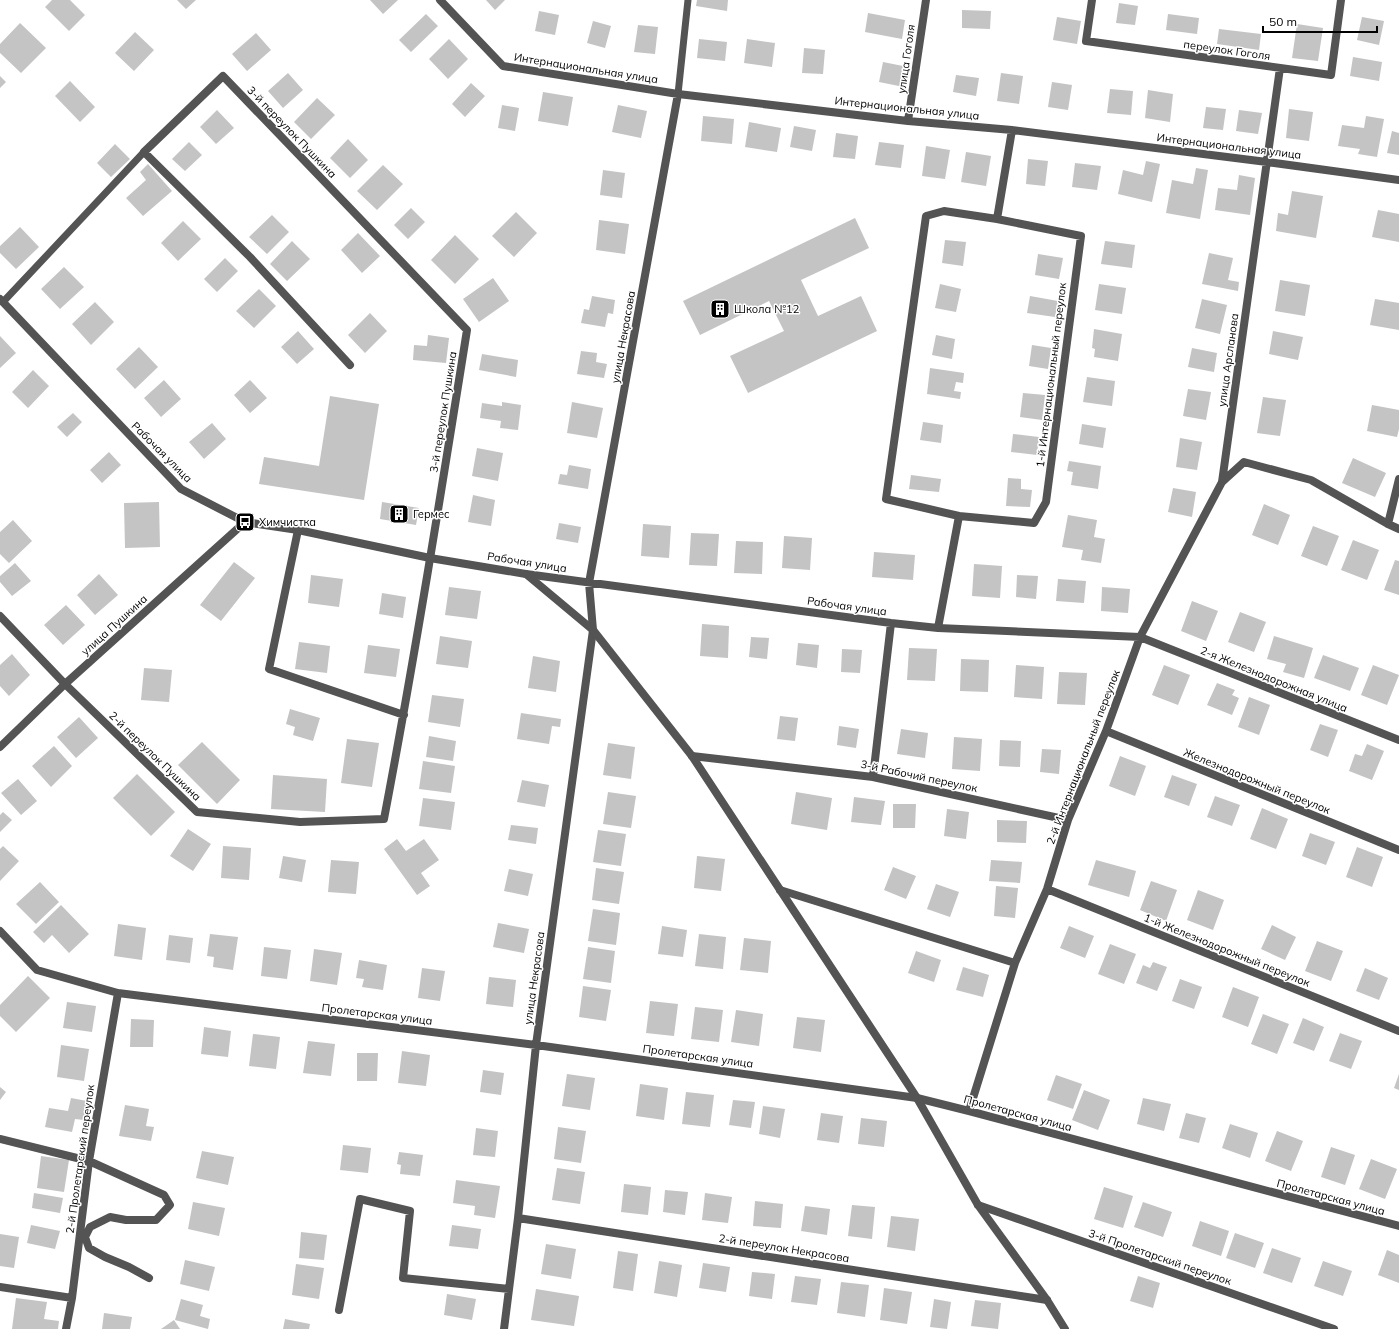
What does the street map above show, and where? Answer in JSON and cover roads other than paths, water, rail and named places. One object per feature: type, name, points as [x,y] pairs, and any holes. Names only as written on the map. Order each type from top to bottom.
[{"type":"street","name":"Интернациональная улица","points":[[440,0],[503,66],[678,94],[908,121],[1012,130],[1399,180]]},
{"type":"street","name":"улица Гоголя","points":[[908,121],[926,0]]},
{"type":"street","name":"переулок Гоголя","points":[[1092,0],[1086,41],[1331,75],[1341,0]]},
{"type":"street","name":"улица Арсланова","points":[[1140,638],[1222,482],[1280,68]]},
{"type":"street","name":"3-й переулок Пушкина","points":[[144,152],[223,76],[467,330],[430,558]]},
{"type":"street","name":"улица Некрасова","points":[[504,1329],[518,1218],[536,1045],[593,630],[589,583],[678,94]]},
{"type":"street","points":[[997,219],[1012,130]]},
{"type":"street","points":[[144,152],[250,257],[350,365]]},
{"type":"street","name":"1-й Интернациональный переулок","points":[[944,211],[997,219],[1081,236],[1046,502],[1034,523],[959,516],[886,499],[926,216],[944,211]]},
{"type":"street","name":"Рабочая улица","points":[[1,302],[180,489],[245,522],[298,530],[430,558],[526,574],[891,623],[938,628],[1140,638]]},
{"type":"street","points":[[1222,482],[1244,462],[1311,480],[1399,529]]},
{"type":"street","points":[[1388,524],[1399,479]]},
{"type":"street","points":[[938,628],[959,516]]},
{"type":"street","name":"улица Пушкина","points":[[0,747],[65,684],[245,522]]},
{"type":"street","points":[[298,530],[269,669],[404,715]]},
{"type":"street","name":"2-й переулок Пушкина","points":[[0,616],[65,684],[197,812],[300,822],[384,818],[404,715],[430,558]]},
{"type":"street","points":[[526,574],[593,630],[692,756],[917,1098],[978,1205],[1047,1300],[1065,1329]]},
{"type":"street","points":[[874,777],[891,623]]},
{"type":"street","name":"2-й Интернациональный переулок","points":[[969,1111],[1015,963],[1047,889],[1068,820],[1106,731],[1140,638]]},
{"type":"street","name":"2-я Железнодорожная улица","points":[[1140,638],[1399,740]]},
{"type":"street","name":"Железнодорожный переулок","points":[[1106,731],[1399,850]]},
{"type":"street","name":"3-й Рабочий переулок","points":[[692,756],[874,777],[1068,820]]},
{"type":"street","name":"1-й Железнодорожный переулок","points":[[1047,889],[1399,1031]]},
{"type":"street","points":[[780,890],[1015,963]]},
{"type":"street","name":"Пролетарская улица","points":[[0,931],[37,970],[118,993],[536,1045],[917,1098],[1399,1226]]},
{"type":"street","name":"2-й Пролетарский переулок","points":[[66,1329],[72,1298],[89,1161],[118,993]]},
{"type":"street","points":[[0,1139],[89,1161],[164,1195],[170,1205],[156,1220],[126,1220],[110,1218],[90,1227],[85,1237],[89,1248],[149,1278]]},
{"type":"street","points":[[339,1310],[360,1199],[410,1211],[402,1278],[508,1289]]},
{"type":"street","name":"3-й Пролетарский переулок","points":[[978,1205],[1334,1329]]},
{"type":"street","name":"2-й переулок Некрасова","points":[[518,1218],[1047,1300]]},
{"type":"street","points":[[0,1287],[72,1298]]},
{"type":"lane","points":[[678,94],[688,0]]},
{"type":"lane","points":[[1,302],[144,152]]},
{"type":"place","name":"Школа №12","points":[[720,309]]},
{"type":"place","name":"Гермес","points":[[399,514]]},
{"type":"place","name":"Химчистка","points":[[245,522]]}]
